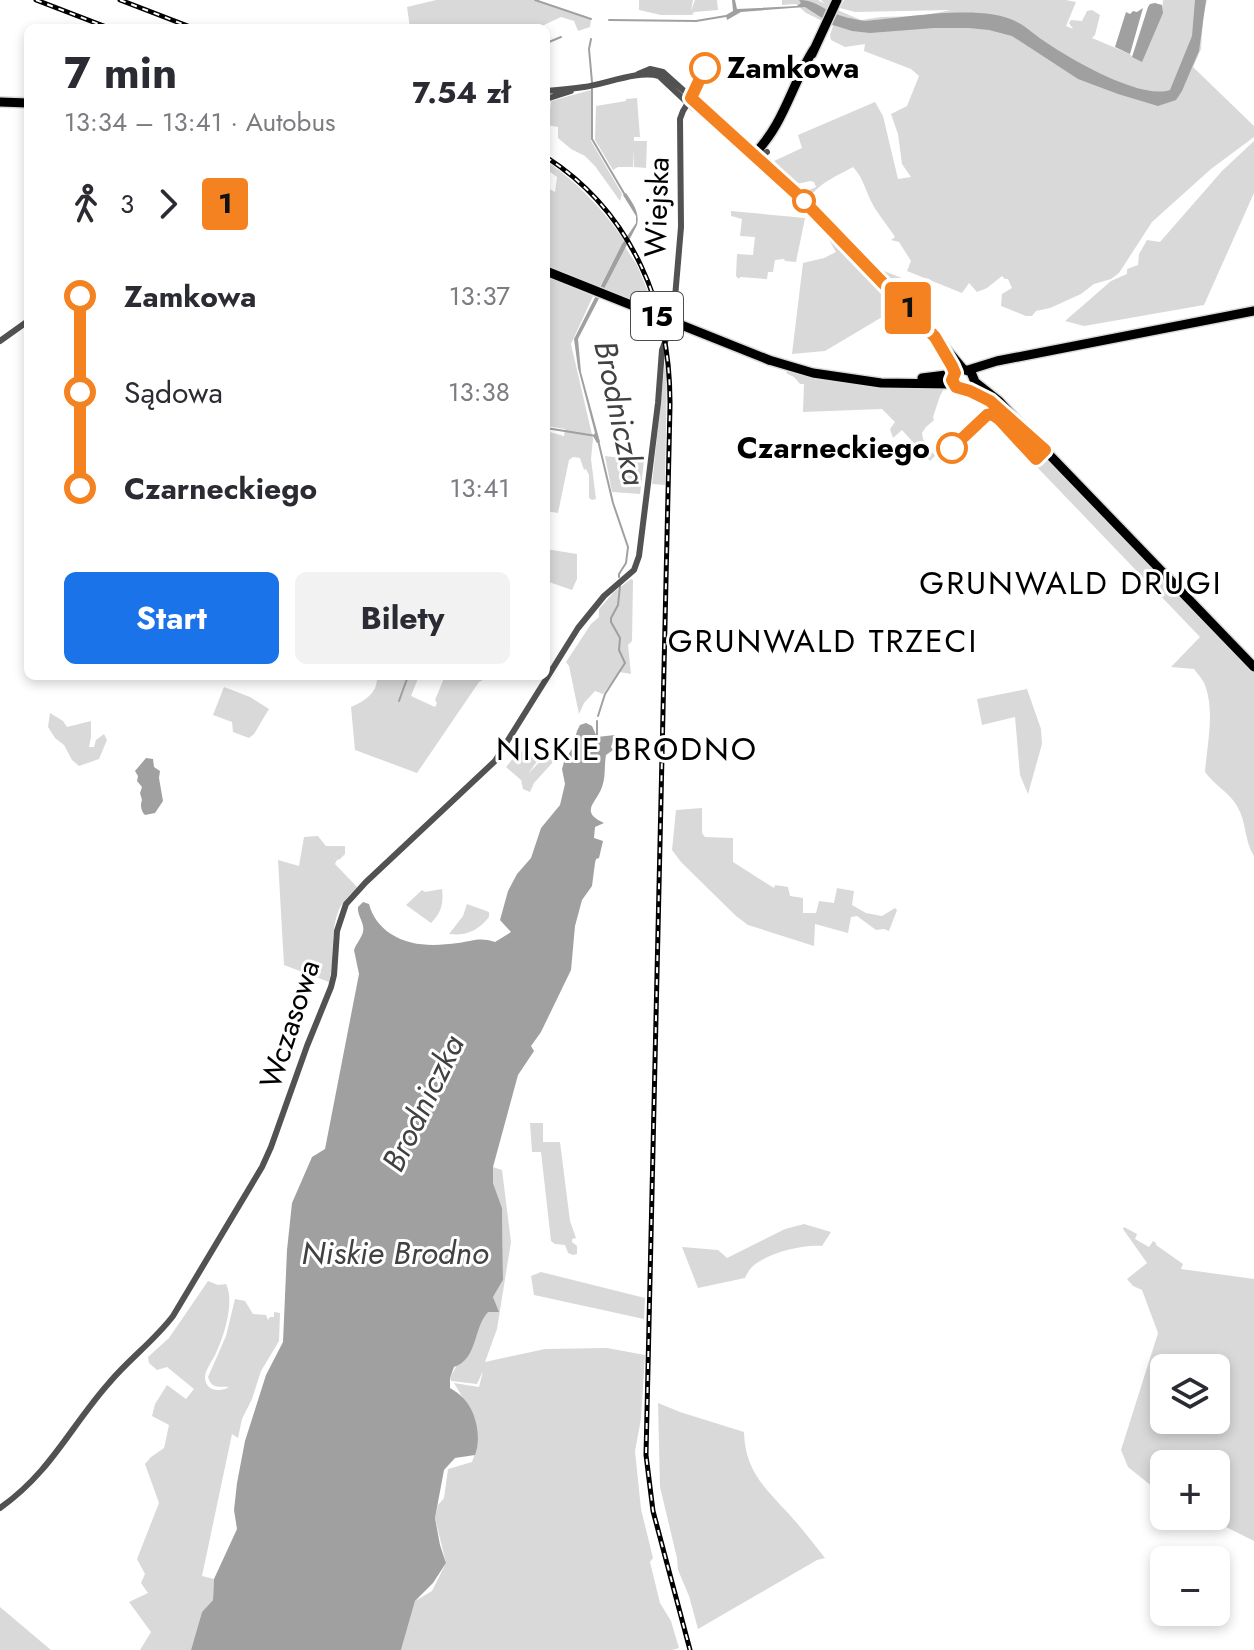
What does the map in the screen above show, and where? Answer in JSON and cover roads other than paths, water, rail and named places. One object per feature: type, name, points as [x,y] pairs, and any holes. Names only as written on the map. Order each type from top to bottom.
[{"type":"main road","points":[[769,167],[767,152],[836,2]]},
{"type":"main road","points":[[0,102],[24,103]]},
{"type":"main road","points":[[783,118],[754,154],[811,207],[935,337],[971,386],[965,390]]},
{"type":"main road","name":"15","points":[[550,273],[769,360],[813,373],[893,384],[954,385],[990,401],[1039,444]]},
{"type":"main road","points":[[954,385],[952,380],[964,374],[1008,360],[1254,311]]},
{"type":"main road","name":"15","points":[[863,381],[964,374],[1006,408],[1254,667]]},
{"type":"street","points":[[550,91],[654,72],[666,74],[689,101],[754,154],[767,152]]},
{"type":"street","points":[[550,98],[582,87]]},
{"type":"street","name":"Wiejska","points":[[634,570],[639,556],[662,350],[673,321],[681,227],[680,124],[689,101]]},
{"type":"street","points":[[746,147],[761,144],[770,137]]},
{"type":"street","points":[[0,341],[24,324]]},
{"type":"street","name":"Wczasowa","points":[[550,674],[585,618],[604,596],[634,570]]},
{"type":"street","name":"Wczasowa","points":[[0,1508],[49,1463],[110,1381],[156,1337],[173,1316],[262,1167],[331,987],[337,931],[346,904],[495,761],[546,680]]},
{"type":"water","points":[[732,0],[735,0],[737,9],[797,6],[801,3],[799,0],[804,0],[839,15],[865,21],[942,13],[1002,16],[1021,24],[1043,41],[1107,77],[1157,92],[1170,90],[1192,36],[1195,0],[1206,0],[1199,51],[1182,91],[1176,100],[1158,106],[1078,79],[1012,36],[989,30],[934,28],[870,33],[852,31],[833,25],[805,7],[741,12],[727,20],[726,15],[733,11]]},
{"type":"water","points":[[1155,3],[1162,5],[1163,13],[1142,62],[1132,57],[1148,7]]},
{"type":"water","points":[[1143,8],[1130,54],[1115,47],[1126,12],[1130,14]]},
{"type":"water","points":[[626,193],[637,212],[637,225],[578,339],[581,372],[600,442],[597,443],[593,436],[595,433],[578,368],[574,339],[622,244],[636,223],[636,216],[623,195]]},
{"type":"water","name":"Niskie Brodno","points":[[586,723],[592,726],[597,737],[615,735],[613,750],[606,755],[602,787],[591,807],[592,815],[604,823],[595,827],[594,838],[603,841],[595,863],[592,886],[582,900],[575,926],[571,970],[531,1046],[534,1051],[518,1075],[493,1167],[493,1183],[502,1208],[503,1280],[493,1297],[499,1312],[488,1312],[467,1357],[454,1367],[450,1378],[450,1388],[466,1401],[474,1415],[478,1440],[475,1455],[455,1458],[444,1470],[435,1518],[446,1563],[433,1583],[415,1601],[401,1650],[191,1650],[202,1612],[213,1600],[214,1579],[237,1529],[234,1510],[245,1441],[266,1375],[283,1342],[292,1203],[312,1157],[325,1149],[359,974],[354,950],[363,929],[358,907],[363,902],[369,904],[383,928],[415,943],[495,942],[511,932],[500,920],[508,891],[531,858],[541,828],[560,805],[565,784],[564,762],[580,725]]},
{"type":"water","points":[[146,758],[153,759],[154,767],[160,771],[163,801],[155,813],[145,815],[141,806],[142,787],[135,771]]},
{"type":"waterway","points":[[535,0],[591,19]]},
{"type":"waterway","name":"Brodniczka","points":[[609,20],[696,21],[726,16]]},
{"type":"waterway","points":[[550,42],[561,37]]},
{"type":"waterway","name":"Brodniczka","points":[[591,39],[592,82]]},
{"type":"waterway","name":"Brodniczka","points":[[592,89],[592,139],[625,195]]},
{"type":"waterway","points":[[550,429],[596,436]]},
{"type":"waterway","name":"Brodniczka","points":[[598,440],[613,503],[628,547],[626,563],[619,577]]},
{"type":"waterway","name":"Brodniczka","points":[[598,716],[605,694],[625,663],[619,650],[620,638],[611,622],[618,605],[620,586]]},
{"type":"waterway","points":[[399,701],[407,680]]},
{"type":"waterway","name":"Brodniczka","points":[[597,721],[597,738]]},
{"type":"railway","points":[[36,0],[99,24]]},
{"type":"railway","points":[[120,0],[183,24]]},
{"type":"railway","points":[[550,160],[576,179],[602,205],[641,265],[654,298],[668,369],[670,406],[646,1455],[653,1511],[690,1650]]},
{"type":"place","name":"Zamkowa","points":[[705,68]]},
{"type":"place","name":"Czarneckiego","points":[[952,448]]},
{"type":"district","name":"GRUNWALD DRUGI","points":[[1071,583]]},
{"type":"district","name":"GRUNWALD TRZECI","points":[[823,641]]},
{"type":"district","name":"NISKIE BRODNO","points":[[627,749]]}]
